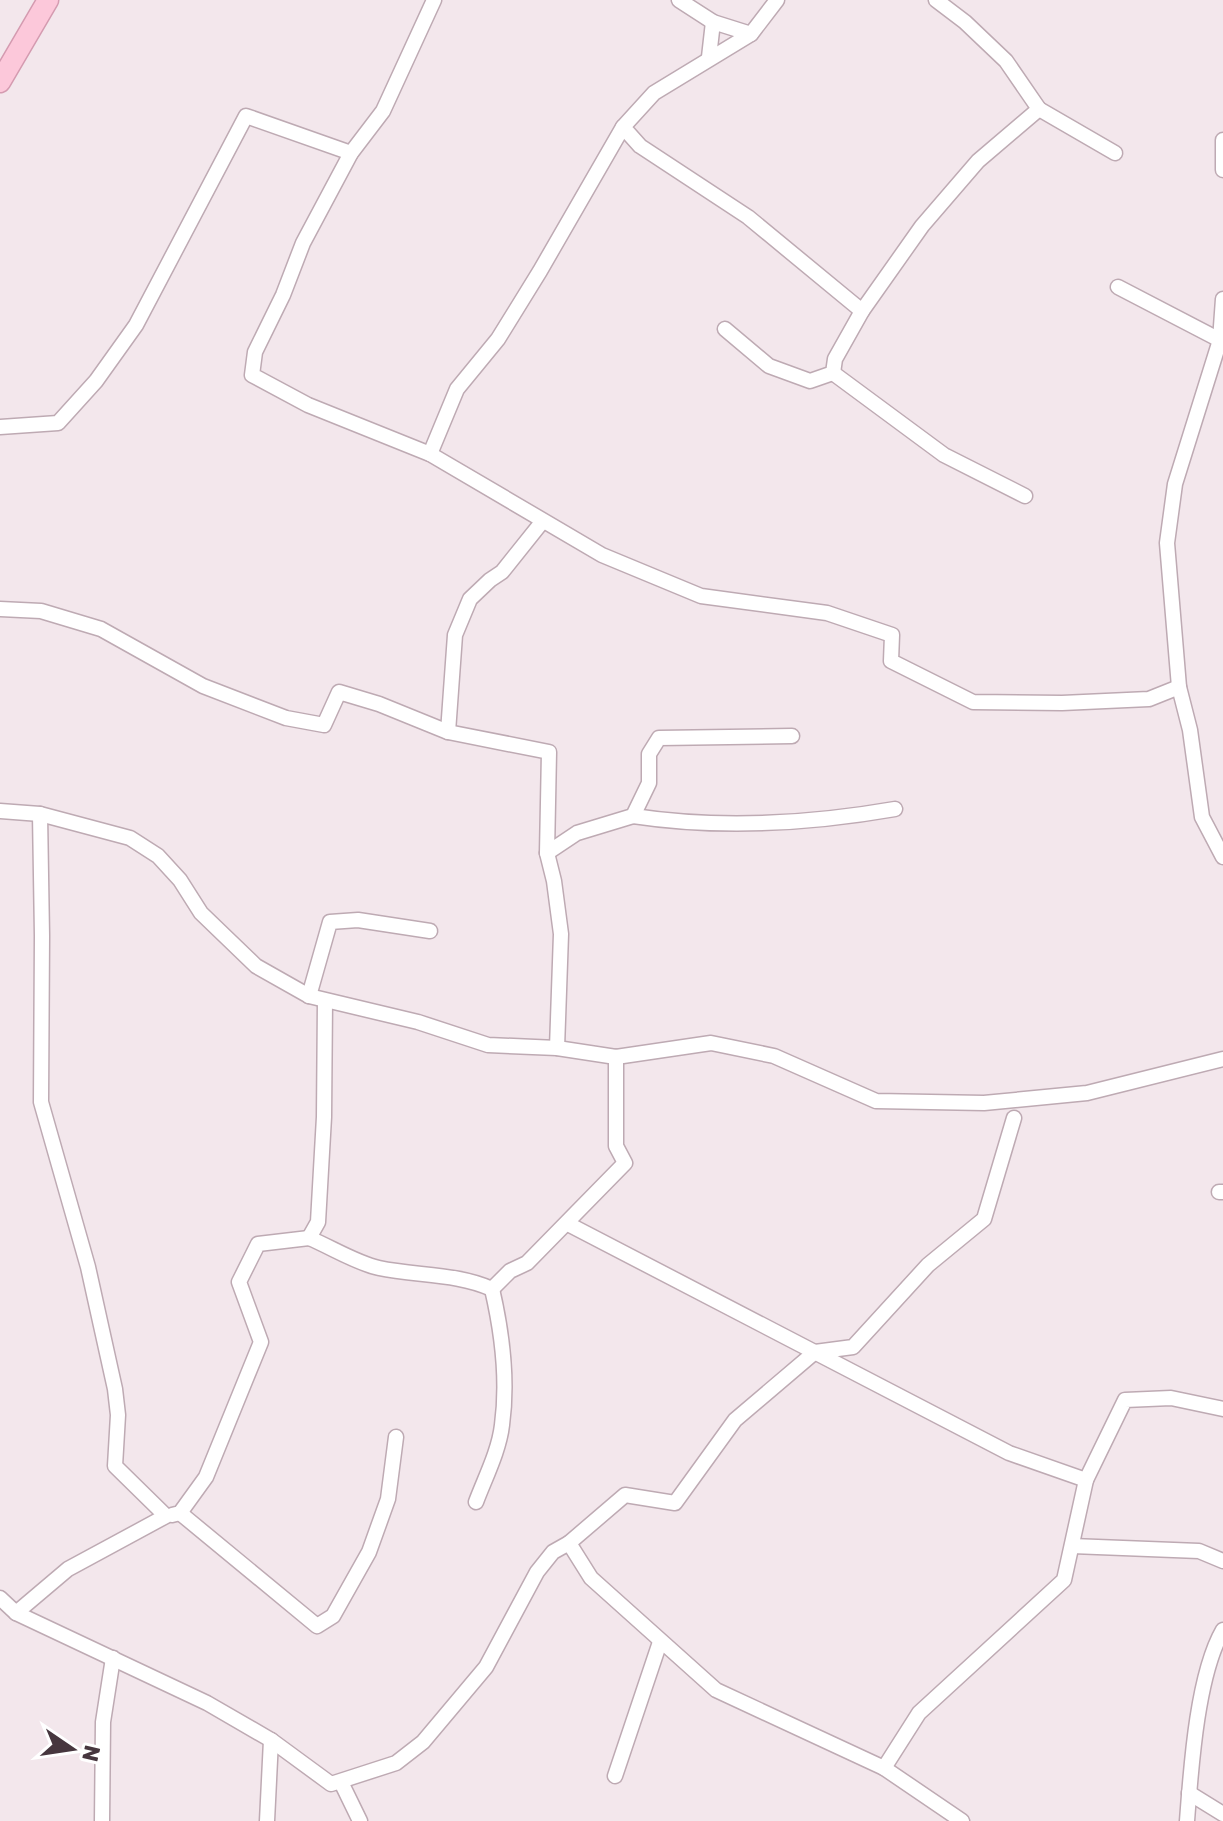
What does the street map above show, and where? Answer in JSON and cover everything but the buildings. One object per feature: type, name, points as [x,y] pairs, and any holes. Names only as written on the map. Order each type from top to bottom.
[{"type":"street","points":[[0,82],[48,0]]},
{"type":"street","points":[[434,0],[383,111],[351,153],[303,243],[283,295],[255,352],[252,375],[308,405],[430,454],[602,555],[701,596],[827,613],[892,635],[891,661],[973,702],[1062,703],[1149,699],[1179,687]]},
{"type":"street","points":[[679,0],[713,22],[751,34]]},
{"type":"street","points":[[430,454],[457,389],[498,339],[623,127],[654,93],[751,34],[777,0]]},
{"type":"street","points":[[936,0],[965,22],[1006,61],[1039,109],[1115,153]]},
{"type":"street","points":[[709,57],[713,22]]},
{"type":"street","points":[[833,373],[835,359],[862,311],[922,226],[978,161],[1039,109]]},
{"type":"street","points":[[0,427],[58,423],[96,381],[136,325],[246,116],[351,153]]},
{"type":"street","points":[[623,127],[640,146],[748,217],[862,311]]},
{"type":"street","points":[[1223,140],[1223,170]]},
{"type":"street","points":[[1118,287],[1220,340]]},
{"type":"street","points":[[1223,299],[1220,340],[1175,484],[1167,543],[1179,687],[1190,730],[1202,817],[1223,857]]},
{"type":"street","points":[[725,329],[769,366],[810,381],[833,373]]},
{"type":"street","points":[[833,373],[944,455],[1025,496]]},
{"type":"street","points":[[448,732],[455,635],[470,599],[502,572],[542,522]]},
{"type":"street","points":[[0,609],[41,611],[101,629],[203,686],[286,718],[324,725],[339,692],[379,704],[448,732],[549,752],[547,853],[561,934],[557,1048]]},
{"type":"street","points":[[633,816],[649,783],[649,754],[659,738],[792,736]]},
{"type":"street","points":[[547,853],[577,833],[633,816],[685,824],[833,820],[895,809]]},
{"type":"street","points":[[0,811],[40,814],[130,838],[158,856],[180,880],[201,913],[256,966],[309,996],[418,1022],[488,1045],[557,1048],[616,1057],[711,1043],[774,1056],[876,1101],[984,1103],[1087,1093],[1223,1059]]},
{"type":"street","points":[[40,814],[41,1102],[88,1267],[115,1389],[118,1415],[115,1466],[317,1626],[333,1616],[369,1552],[388,1499],[396,1437]]},
{"type":"street","points":[[309,996],[330,922],[358,920],[430,931]]},
{"type":"street","points":[[309,1238],[318,1222],[324,1117],[325,1001]]},
{"type":"street","points":[[492,1289],[510,1271],[527,1263],[625,1163],[616,1146],[616,1057]]},
{"type":"street","points":[[0,1598],[16,1613],[207,1703],[271,1740],[331,1784],[396,1763],[423,1742],[486,1667],[537,1572],[553,1552],[569,1543],[625,1495],[675,1503],[735,1420],[815,1352],[853,1347],[928,1265],[984,1219],[1014,1118]]},
{"type":"street","points":[[568,1224],[1009,1453],[1086,1480]]},
{"type":"street","points":[[16,1613],[68,1569],[173,1515],[206,1477],[261,1342],[239,1282],[258,1244],[309,1238],[377,1267],[479,1283],[492,1289]]},
{"type":"street","points":[[476,1502],[502,1428],[504,1385],[492,1289]]},
{"type":"street","points":[[884,1768],[919,1713],[1064,1580],[1086,1480],[1125,1400],[1171,1398],[1223,1409]]},
{"type":"street","points":[[569,1543],[591,1578],[716,1690],[884,1768],[962,1821]]},
{"type":"street","points":[[1072,1546],[1199,1551],[1223,1561]]},
{"type":"street","points":[[1187,1821],[1205,1674],[1212,1648],[1223,1630]]},
{"type":"street","points":[[615,1776],[660,1642]]},
{"type":"street","points":[[102,1821],[103,1722],[113,1658]]},
{"type":"street","points":[[267,1821],[271,1740]]},
{"type":"street","points":[[341,1782],[360,1821]]},
{"type":"street","points":[[1189,1793],[1223,1814]]}]
